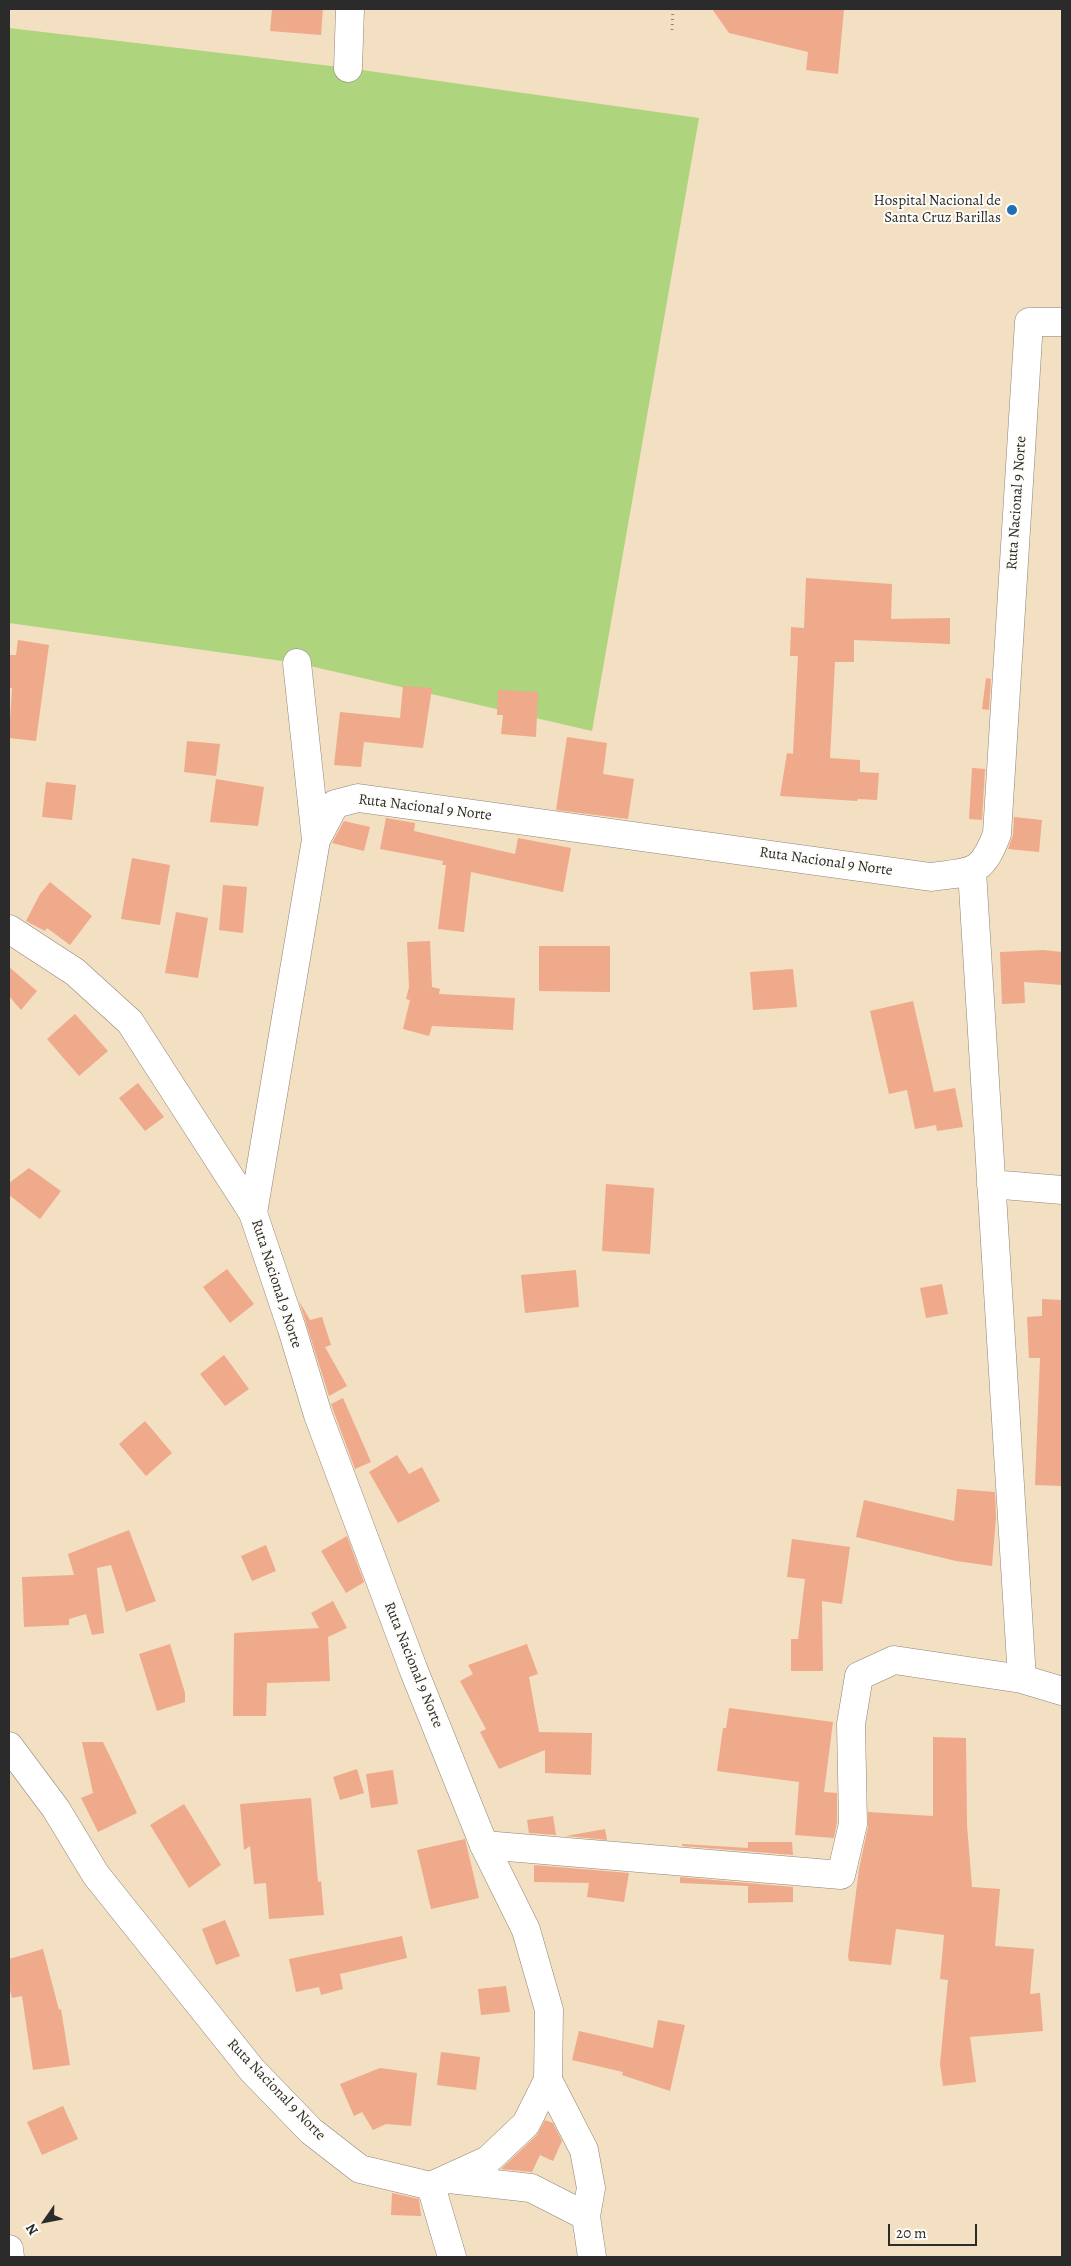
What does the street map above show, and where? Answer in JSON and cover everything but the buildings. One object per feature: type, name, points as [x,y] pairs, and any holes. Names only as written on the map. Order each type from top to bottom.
[{"type":"street","points":[[348,68],[350,9]]},
{"type":"street","name":"Ruta Nacional 9 Norte","points":[[9,1746],[56,1809],[101,1882],[252,2070],[304,2124],[360,2169],[440,2183],[488,2160],[526,2124],[548,2080],[549,2010],[526,1930],[484,1845],[414,1671],[318,1415],[292,1329],[253,1213],[316,840],[335,804],[358,798],[931,877],[972,871],[988,857],[996,834],[1029,322],[1062,322]]},
{"type":"street","points":[[297,663],[316,840]]},
{"type":"street","points":[[972,871],[1022,1679]]},
{"type":"street","points":[[9,929],[75,972],[130,1022],[253,1213]]},
{"type":"street","points":[[991,1184],[1062,1190]]},
{"type":"street","points":[[484,1845],[841,1875],[853,1824],[851,1724],[859,1676],[894,1660],[1022,1679],[1062,1691]]},
{"type":"street","points":[[548,2080],[584,2150],[591,2188],[586,2216],[592,2257]]},
{"type":"street","points":[[452,2257],[440,2183],[531,2188],[586,2216]]},
{"type":"street","points":[[9,2248],[10,2257]]},
{"type":"path","points":[[672,30],[673,9]]},
{"type":"green space","points":[[9,28],[348,68],[699,118],[592,731],[297,663],[9,623]]},
{"type":"place","name":"Hospital Nacional de Santa Cruz Barillas","points":[[1012,210]]}]
